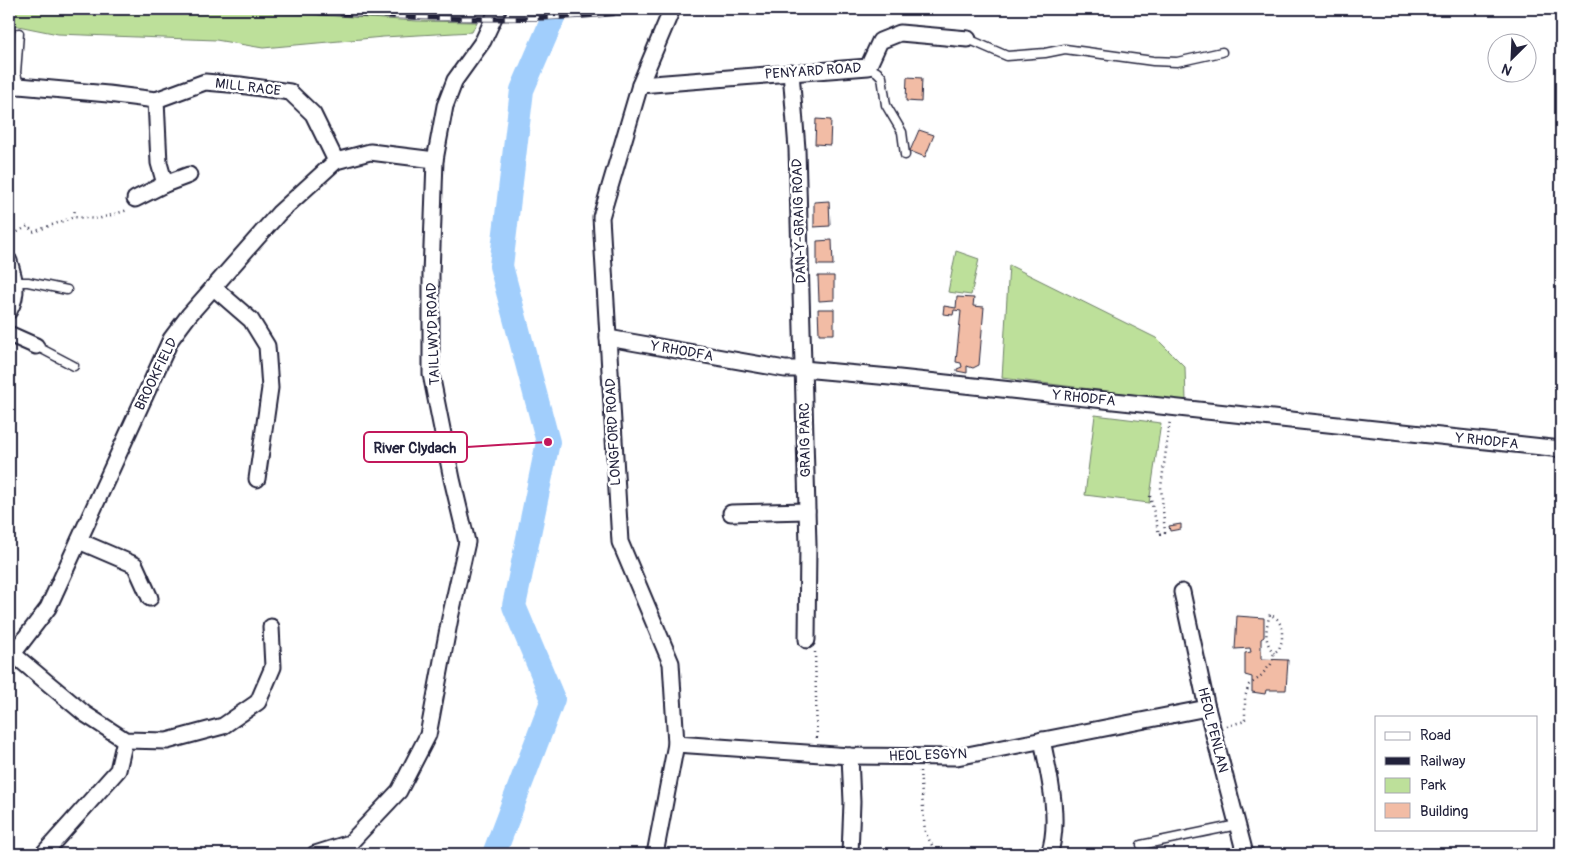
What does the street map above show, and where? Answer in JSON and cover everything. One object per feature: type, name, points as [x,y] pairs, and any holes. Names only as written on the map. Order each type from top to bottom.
[{"type":"street","name":"TAILLWYD ROAD","points":[[315,854],[350,843],[399,791],[428,735],[450,618],[468,542],[452,479],[431,374],[431,275],[435,160],[445,106],[455,80],[483,41],[498,9]]},
{"type":"street","name":"LONGFORD ROAD","points":[[655,854],[676,744],[671,664],[620,542],[601,217],[640,85],[672,9]]},
{"type":"street","name":"PENYARD ROAD","points":[[640,85],[868,67],[880,41],[900,32],[968,40]]},
{"type":"street","name":"DAN-Y-GRAIG ROAD","points":[[791,72],[797,149],[803,369]]},
{"type":"street","name":"MILL RACE","points":[[14,87],[108,94],[156,100],[205,82],[290,92],[313,114],[336,161]]},
{"type":"street","points":[[156,100],[159,163],[165,184]]},
{"type":"street","name":"BROOKFIELD","points":[[11,656],[48,608],[171,339],[188,316],[279,212],[336,161],[370,152],[435,160]]},
{"type":"street","points":[[135,199],[165,184],[189,175]]},
{"type":"street","points":[[9,261],[16,282],[16,294],[9,311]]},
{"type":"street","points":[[213,287],[251,320],[268,346],[270,388],[258,480]]},
{"type":"street","points":[[9,334],[36,346]]},
{"type":"street","name":"Y RHODFA","points":[[608,338],[785,370],[803,369],[928,376],[1172,407],[1561,449]]},
{"type":"street","name":"GRAIG PARC","points":[[803,369],[806,640]]},
{"type":"street","points":[[731,513],[806,511]]},
{"type":"street","points":[[79,541],[135,565],[150,598]]},
{"type":"street","name":"HEOL PENLAN","points":[[1184,598],[1207,708],[1245,854]]},
{"type":"street","points":[[11,656],[85,714],[125,740],[168,741],[224,726],[258,702],[273,667],[271,627]]},
{"type":"street","name":"HEOL ESGYN","points":[[676,744],[850,756],[958,756],[1207,708]]},
{"type":"street","points":[[44,854],[118,770],[125,740]]},
{"type":"street","points":[[1042,740],[1052,792],[1053,842],[1048,854]]},
{"type":"street","points":[[850,756],[852,802],[850,854]]},
{"type":"lane","points":[[14,87],[19,34]]},
{"type":"lane","points":[[968,40],[1007,56],[1045,53],[1065,49],[1153,61],[1177,62],[1222,52]]},
{"type":"lane","points":[[868,67],[877,72],[882,78],[886,104],[902,132],[905,155]]},
{"type":"lane","points":[[16,282],[28,282],[67,290]]},
{"type":"lane","points":[[36,346],[74,366]]},
{"type":"lane","points":[[1141,845],[1237,824]]},
{"type":"path","points":[[9,237],[28,226],[33,232],[74,216],[98,219],[129,210],[135,199]]},
{"type":"path","points":[[74,216],[75,208]]},
{"type":"path","points":[[1150,496],[1159,534],[1166,532],[1161,487],[1172,407]]},
{"type":"path","points":[[1211,724],[1227,726],[1245,721],[1245,697],[1250,685],[1271,664],[1274,653],[1279,649],[1282,633],[1279,622],[1270,614],[1266,634],[1267,642],[1274,653]]},
{"type":"path","points":[[806,640],[814,640],[818,754]]},
{"type":"path","points":[[919,756],[925,832],[934,849],[934,854]]},
{"type":"green space","points":[[9,9],[225,9],[417,21],[477,22],[472,32],[383,37],[263,48],[216,40],[58,34],[13,25],[14,19],[9,18]]},
{"type":"green space","points":[[956,251],[979,259],[971,295],[948,292]]},
{"type":"green space","points":[[1009,265],[1156,338],[1185,367],[1186,401],[1002,378]]},
{"type":"green space","points":[[1095,415],[1161,423],[1149,503],[1085,495]]},
{"type":"building","points":[[907,77],[922,78],[921,102],[906,101]]},
{"type":"building","points":[[816,119],[831,120],[830,145],[815,144]]},
{"type":"building","points":[[919,130],[934,135],[925,157],[910,151]]},
{"type":"building","points":[[829,201],[830,226],[814,227],[814,202]]},
{"type":"building","points":[[832,240],[833,265],[817,265],[817,241]]},
{"type":"building","points":[[818,276],[834,276],[834,300],[819,301]]},
{"type":"building","points":[[957,297],[974,298],[973,306],[984,307],[979,365],[973,368],[967,366],[967,373],[957,371],[957,369],[962,367],[961,363],[956,362],[961,311],[954,310],[953,315],[943,314],[944,306],[956,308]]},
{"type":"building","points":[[818,309],[834,309],[834,334],[819,334]]},
{"type":"building","points":[[1181,524],[1181,529],[1170,531],[1169,526]]},
{"type":"building","points":[[1237,616],[1264,618],[1261,659],[1288,660],[1286,690],[1266,690],[1265,694],[1252,692],[1252,677],[1245,675],[1245,653],[1251,652],[1250,648],[1235,649]]},
{"type":"waterway","points":[[494,854],[553,699],[514,606],[548,442],[501,266],[522,90],[557,9]]},
{"type":"railway","points":[[263,9],[361,15],[508,19],[606,14],[655,9]]},
{"type":"place","name":"River Clydach","points":[[548,442]]}]
